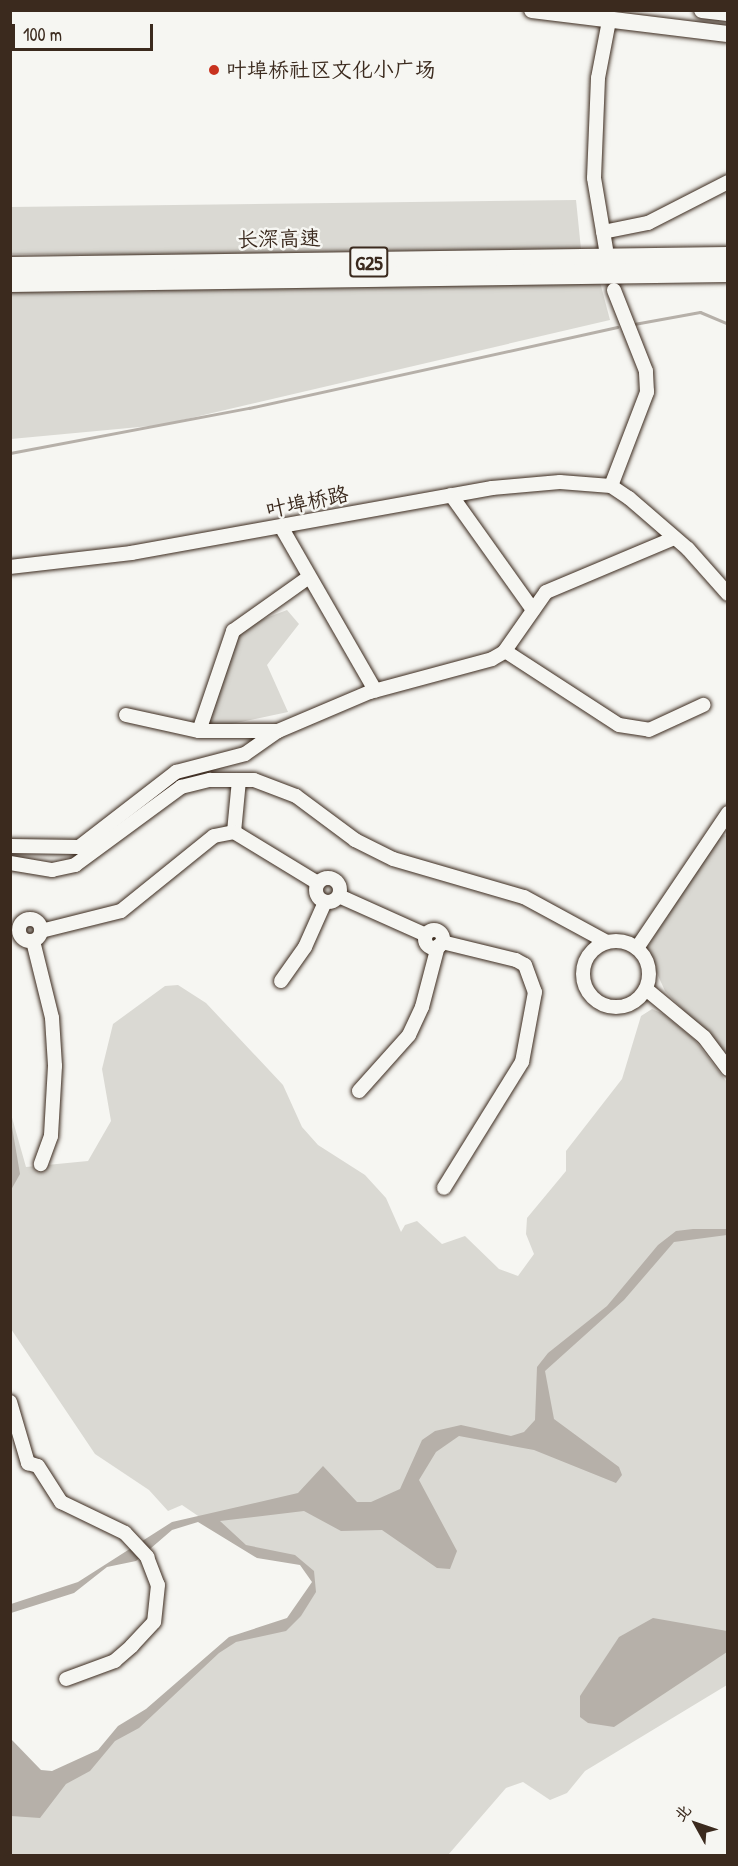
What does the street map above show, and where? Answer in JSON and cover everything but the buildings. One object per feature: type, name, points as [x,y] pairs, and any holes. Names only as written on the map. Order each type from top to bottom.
[{"type":"highway","name":"长深高速","points":[[10,267],[728,257]]},
{"type":"highway","name":"长深高速","points":[[10,282],[728,272]]},
{"type":"main road","points":[[532,10],[728,34]]},
{"type":"main road","points":[[702,10],[728,13]]},
{"type":"street","points":[[606,249],[594,178],[598,78],[609,21]]},
{"type":"street","points":[[603,232],[648,223],[728,182]]},
{"type":"street","points":[[614,290],[646,371],[647,392],[611,486],[672,539],[728,594]]},
{"type":"street","name":"叶埠桥路","points":[[10,567],[283,530],[451,495],[560,482],[611,486]]},
{"type":"street","points":[[451,495],[533,610]]},
{"type":"street","points":[[283,530],[375,690]]},
{"type":"street","points":[[10,846],[79,847],[154,784],[245,754],[278,731],[375,690],[492,659],[505,651],[533,610],[559,585],[672,539]]},
{"type":"street","points":[[199,731],[233,631],[309,577]]},
{"type":"street","points":[[505,651],[598,715],[628,728],[664,726],[703,705]]},
{"type":"street","points":[[126,715],[199,731],[278,731]]},
{"type":"street","points":[[10,863],[52,870],[75,866],[159,798],[210,780],[239,780],[276,785],[393,859],[524,897],[606,942],[637,948],[649,967],[646,989],[619,1008],[590,995],[584,964],[606,942]]},
{"type":"street","points":[[234,832],[239,780]]},
{"type":"street","points":[[637,948],[728,813]]},
{"type":"street","points":[[41,1164],[51,1136],[55,1066],[52,1018],[37,936],[33,919],[15,928],[23,939],[37,936],[121,911],[214,836],[234,832],[318,883],[336,881],[339,896]]},
{"type":"street","points":[[318,883],[316,894],[325,902]]},
{"type":"street","points":[[281,981],[305,947],[325,902],[339,896],[426,935],[439,932],[440,944],[422,1007],[409,1035],[359,1091]]},
{"type":"street","points":[[440,944],[503,955],[525,965],[536,1002],[522,1062],[507,1093],[444,1188]]},
{"type":"street","points":[[646,989],[704,1037],[728,1069]]},
{"type":"street","points":[[10,1402],[28,1463],[38,1466],[61,1502],[135,1543],[147,1557],[159,1594],[154,1622],[115,1661],[66,1680]]},
{"type":"shaded area","points":[[576,200],[582,259],[11,254],[10,207]]},
{"type":"shaded area","points":[[600,282],[610,320],[161,425],[11,439],[10,290]]},
{"type":"shaded area","points":[[287,610],[299,624],[267,665],[288,712],[199,731],[233,631]]},
{"type":"shaded area","points":[[727,835],[727,1056],[665,991],[646,949],[720,836]]},
{"type":"shaded area","points":[[178,985],[206,1003],[283,1085],[302,1127],[318,1145],[365,1175],[386,1198],[401,1232],[405,1225],[417,1221],[442,1244],[465,1236],[499,1269],[518,1276],[534,1254],[526,1234],[527,1218],[566,1171],[566,1151],[622,1079],[641,1016],[652,1009],[663,1014],[694,1039],[727,1082],[727,1685],[585,1771],[567,1793],[550,1800],[523,1782],[506,1788],[448,1855],[11,1855],[11,1805],[93,1762],[121,1731],[227,1644],[281,1629],[315,1581],[296,1560],[254,1554],[182,1505],[168,1511],[149,1490],[95,1454],[11,1329],[11,1114],[26,1167],[88,1161],[111,1121],[102,1069],[113,1024],[165,986]]},
{"type":"shaded area","points":[[11,1121],[20,1174],[10,1190]]},
{"type":"shaded area","points":[[727,1229],[727,1235],[674,1242],[624,1300],[545,1371],[554,1419],[619,1467],[622,1475],[616,1483],[534,1450],[459,1436],[436,1452],[419,1480],[457,1551],[450,1569],[437,1568],[382,1530],[341,1531],[304,1511],[220,1521],[246,1545],[295,1555],[314,1571],[316,1592],[301,1616],[286,1631],[236,1642],[219,1653],[139,1728],[115,1741],[90,1771],[66,1784],[40,1818],[11,1816],[10,1738],[41,1770],[52,1771],[98,1750],[118,1726],[146,1709],[229,1637],[287,1618],[312,1582],[300,1565],[257,1558],[198,1522],[172,1530],[136,1561],[107,1567],[74,1593],[11,1613],[11,1604],[78,1582],[172,1522],[298,1493],[323,1466],[357,1502],[371,1502],[400,1489],[422,1440],[435,1431],[461,1425],[511,1436],[524,1432],[535,1420],[537,1367],[548,1353],[607,1306],[658,1245],[676,1231]]},
{"type":"shaded area","points":[[653,1618],[727,1631],[727,1652],[614,1727],[588,1723],[580,1717],[580,1696],[619,1637]]},
{"type":"waterway","points":[[634,324],[700,312],[728,324]]},
{"type":"waterway","points":[[10,453],[249,408],[617,327]]},
{"type":"place","name":"叶埠桥社区文化小广场","points":[[214,70]]}]
